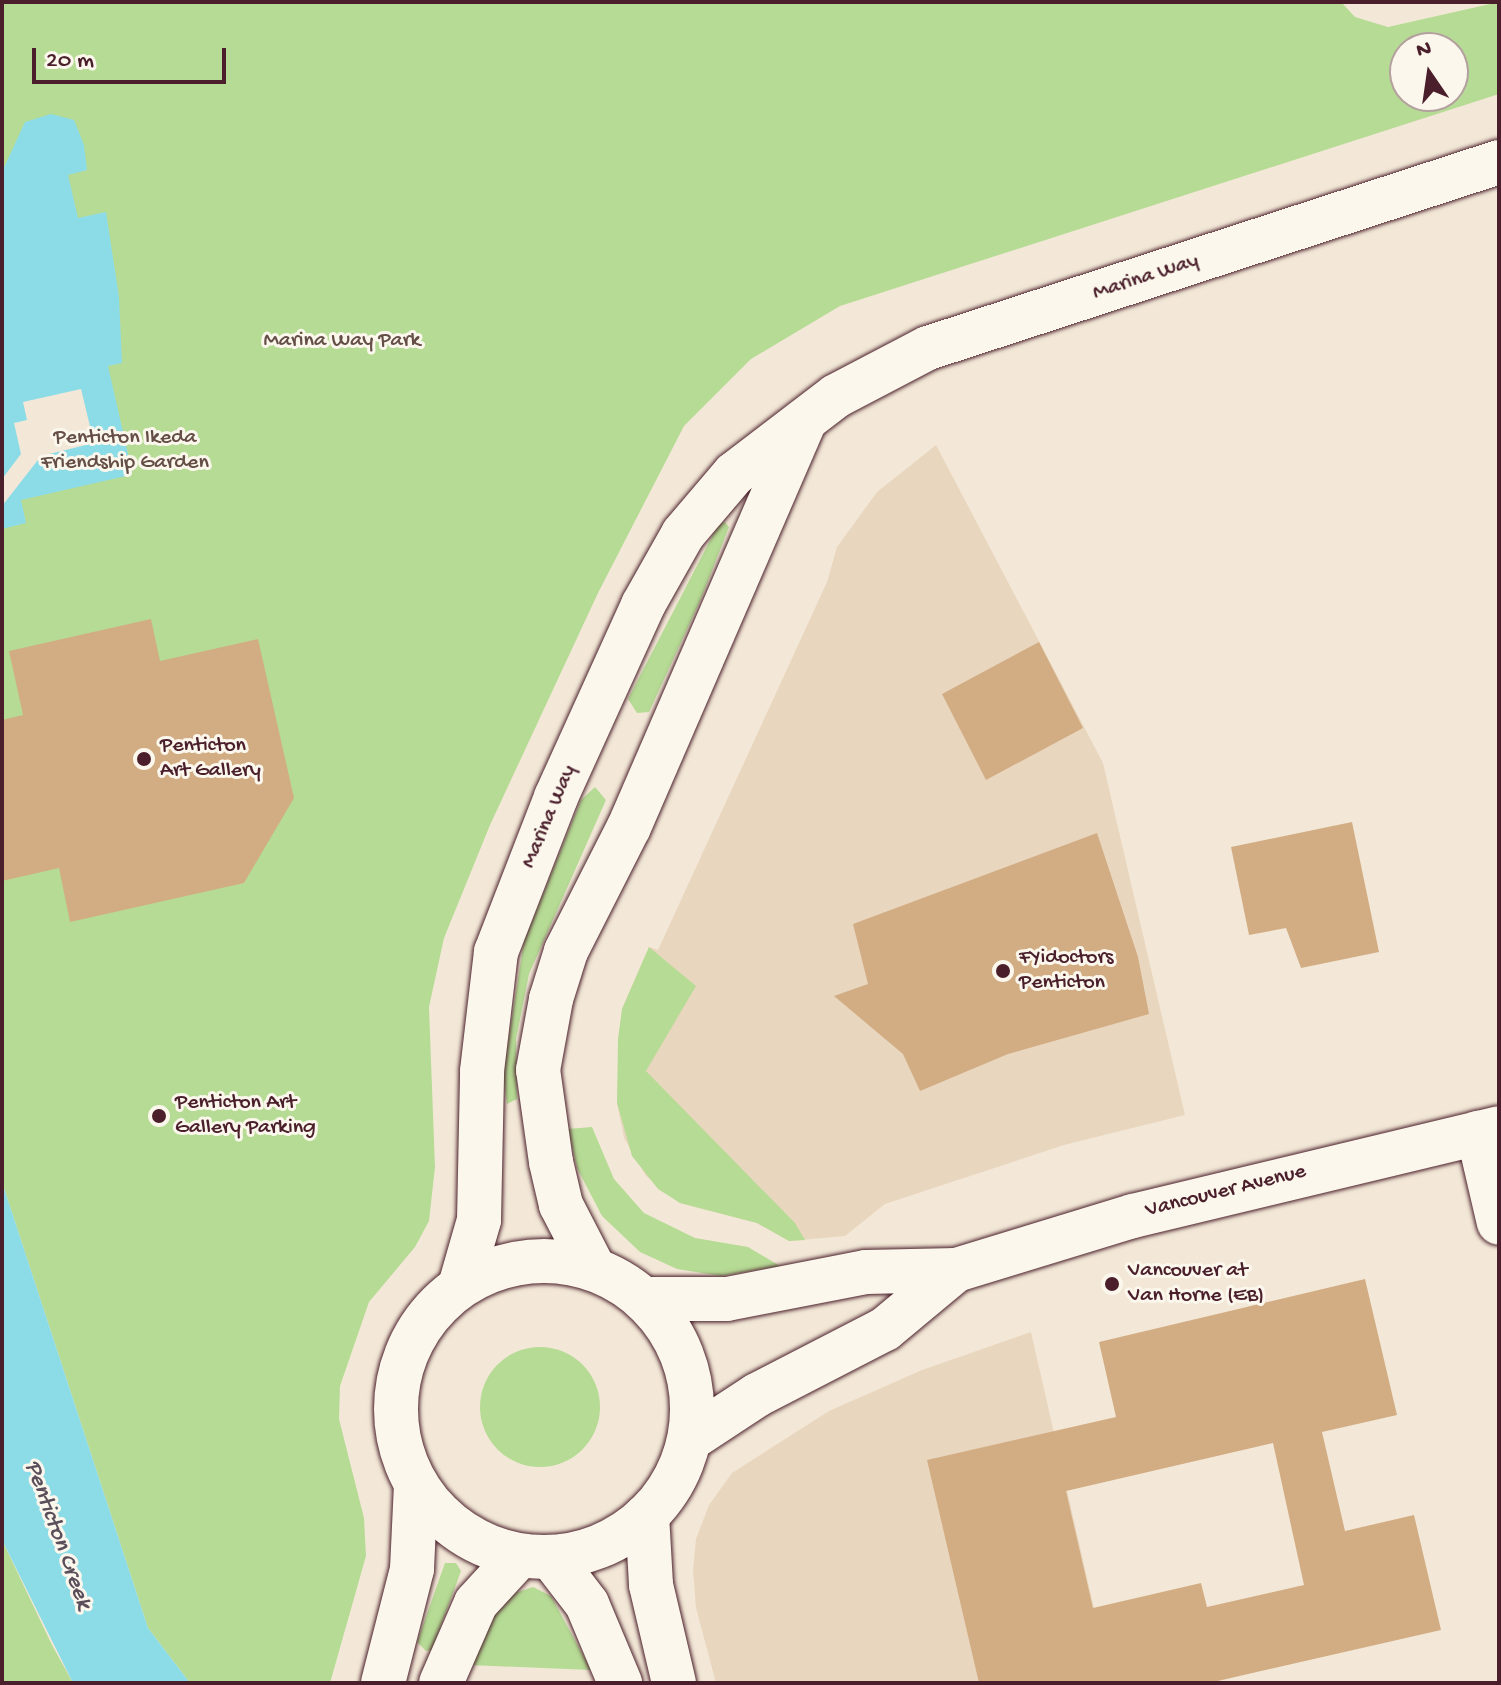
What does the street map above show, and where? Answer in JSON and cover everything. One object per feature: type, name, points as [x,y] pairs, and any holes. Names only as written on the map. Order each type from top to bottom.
[{"type":"street","name":"Marina Way","points":[[460,1286],[479,1220],[488,997],[496,952],[517,894],[643,605],[683,534],[734,474],[805,418],[877,371],[928,348],[1499,162]]},
{"type":"street","points":[[594,1269],[561,1205],[551,1162],[538,1070],[551,999],[566,951],[629,827],[805,418]]},
{"type":"street","points":[[1488,1130],[1499,1223]]},
{"type":"street","name":"Vancouver Avenue","points":[[644,1299],[727,1299],[866,1272],[956,1270],[1133,1216],[1488,1130]]},
{"type":"street","points":[[548,1260],[594,1269],[644,1299],[669,1328],[685,1362],[692,1400],[690,1439],[673,1480],[647,1515],[603,1545],[535,1556],[478,1542],[443,1519],[416,1485],[402,1456],[396,1392],[416,1332],[460,1286],[503,1266],[548,1260]]},
{"type":"street","name":"Vancouver Avenue","points":[[690,1439],[757,1395],[885,1329],[956,1270]]},
{"type":"street","points":[[383,1683],[412,1569],[416,1485]]},
{"type":"street","points":[[647,1515],[651,1585],[674,1683]]},
{"type":"street","points":[[441,1683],[476,1603],[535,1556]]},
{"type":"street","points":[[535,1556],[587,1604],[620,1683]]},
{"type":"shaded area","points":[[936,445],[1103,763],[1185,1115],[1064,1145],[885,1204],[845,1236],[789,1241],[757,1223],[680,1203],[646,1176],[624,1138],[617,1103],[622,1009],[649,947],[658,950],[827,582],[837,547],[877,492]]},
{"type":"shaded area","points":[[1031,1332],[1111,1683],[716,1683],[696,1608],[693,1570],[696,1539],[709,1505],[732,1473],[829,1411],[922,1370]]},
{"type":"green space","name":"Marina Way Park","points":[[2,2],[1341,2],[1355,17],[1388,27],[1499,2],[1499,94],[1469,104],[1469,32],[1389,32],[1389,112],[1443,112],[840,306],[751,359],[684,426],[598,593],[490,825],[444,938],[429,1007],[435,1167],[429,1221],[415,1247],[369,1302],[340,1386],[339,1419],[364,1518],[366,1556],[330,1683],[190,1683],[148,1628],[2,1182]]},
{"type":"green space","points":[[725,522],[729,527],[701,599],[649,712],[637,713],[628,699],[718,525]]},
{"type":"green space","points":[[595,787],[606,800],[529,974],[516,1039],[517,1099],[507,1104],[503,1074],[524,941],[581,800]]},
{"type":"green space","points":[[649,947],[696,986],[646,1071],[795,1223],[805,1240],[789,1241],[757,1223],[680,1203],[658,1189],[632,1156],[617,1103],[618,1039],[622,1009]]},
{"type":"green space","points":[[592,1127],[614,1179],[644,1213],[695,1238],[748,1247],[780,1266],[721,1276],[677,1269],[640,1252],[602,1216],[577,1168],[568,1129]]},
{"type":"green space","points":[[540,1347],[563,1351],[583,1364],[596,1384],[600,1407],[596,1430],[583,1450],[563,1463],[540,1467],[517,1463],[497,1450],[484,1430],[480,1407],[484,1384],[497,1364],[517,1351]]},
{"type":"green space","points":[[2,1540],[52,1645],[73,1683],[2,1683]]},
{"type":"green space","points":[[445,1563],[456,1563],[461,1571],[432,1650],[426,1651],[417,1642]]},
{"type":"green space","points":[[533,1587],[551,1596],[591,1670],[470,1665],[492,1617],[515,1593]]},
{"type":"water","points":[[51,114],[74,120],[84,145],[87,170],[68,175],[78,218],[106,212],[119,297],[122,363],[108,366],[131,467],[126,476],[21,500],[26,523],[2,529],[2,172],[25,122]]},
{"type":"water","name":"Penticton Creek","points":[[2,1182],[148,1628],[190,1683],[73,1683],[2,1540]]},
{"type":"pier","points":[[81,389],[94,443],[41,456],[2,506],[2,479],[21,454],[14,423],[27,420],[23,402]]},
{"type":"building","name":"Penticton Art Gallery","points":[[151,619],[160,661],[258,639],[294,798],[244,883],[70,922],[59,868],[2,881],[2,720],[23,715],[9,651]]},
{"type":"building","points":[[1039,642],[1083,728],[986,780],[942,694]]},
{"type":"building","points":[[1352,822],[1379,952],[1301,968],[1286,928],[1249,935],[1231,847]]},
{"type":"building","name":"FYidoctors Penticton","points":[[1097,833],[1138,957],[1149,1014],[1008,1054],[920,1091],[903,1054],[834,996],[868,984],[853,924]]},
{"type":"building","points":[[1365,1279],[1397,1415],[1322,1432],[1345,1531],[1414,1515],[1441,1630],[1209,1683],[979,1683],[927,1460],[1116,1417],[1099,1342]],"holes":[[[1273,1443],[1304,1585],[1207,1607],[1201,1583],[1093,1608],[1066,1491]]]},
{"type":"place","name":"Penticton Art Gallery","points":[[144,759]]},
{"type":"place","name":"FYidoctors Penticton","points":[[1003,971]]},
{"type":"place","name":"Penticton Art Gallery Parking","points":[[159,1116]]},
{"type":"place","name":"Vancouver at Van Horne (EB)","points":[[1112,1284]]},
{"type":"park label","name":"Penticton Ikeda Friendship Garden","points":[[125,450]]}]
